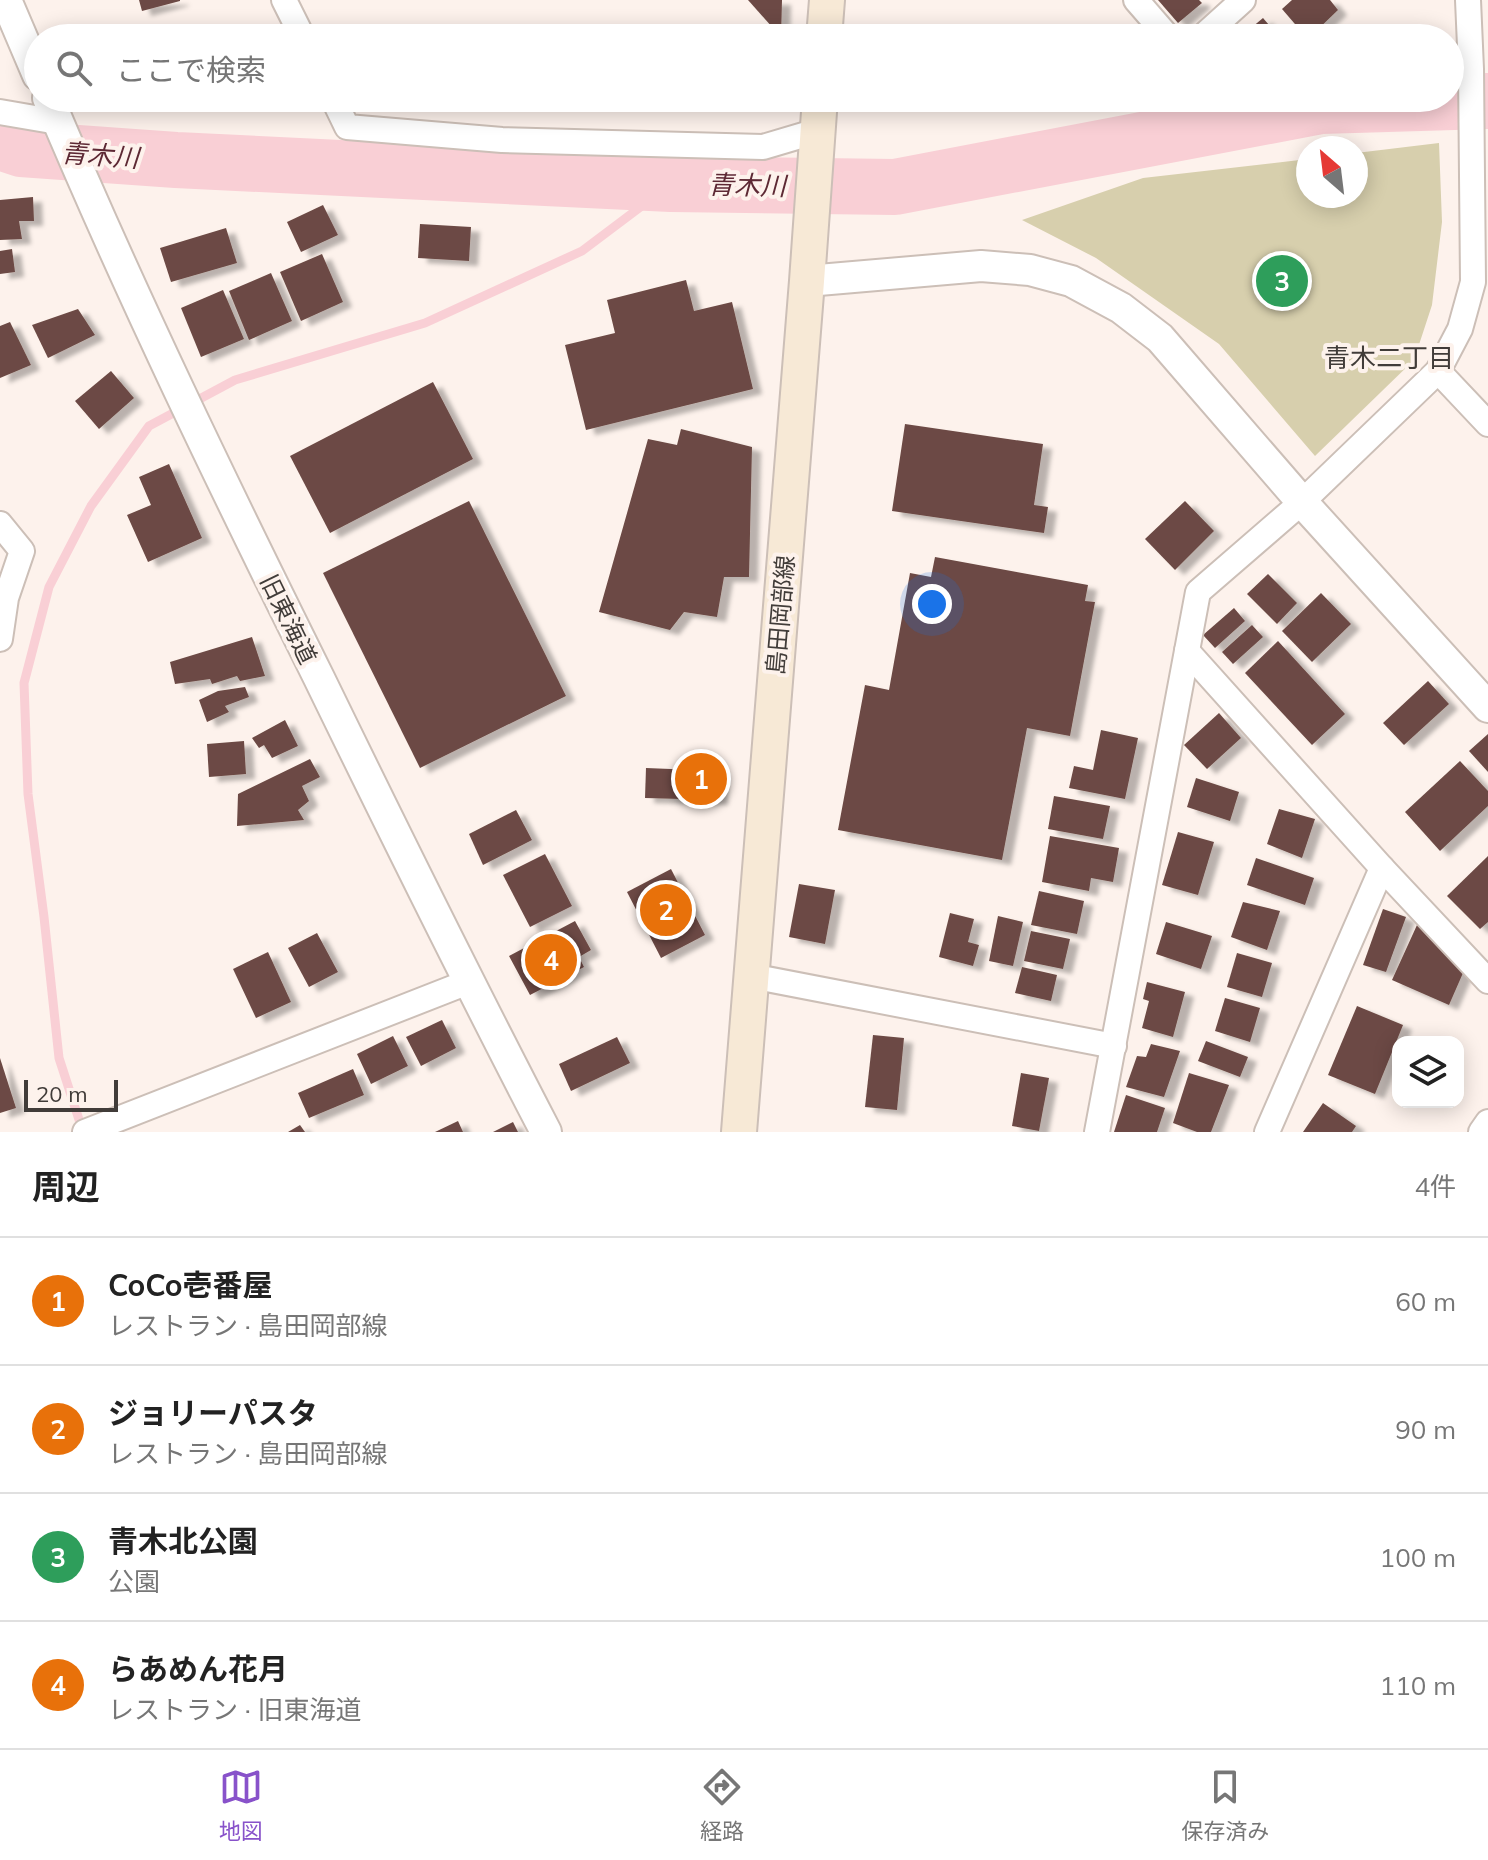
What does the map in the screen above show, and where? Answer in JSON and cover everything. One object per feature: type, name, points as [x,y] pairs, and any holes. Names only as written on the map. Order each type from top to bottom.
[{"type":"main road","points":[[825,24],[827,0]]},
{"type":"main road","name":"島田岡部線","points":[[739,1132],[818,123]]},
{"type":"street","points":[[6,0],[24,42]]},
{"type":"street","points":[[284,0],[296,24]]},
{"type":"street","points":[[1136,0],[1157,24]]},
{"type":"street","points":[[1216,24],[1243,0]]},
{"type":"street","points":[[1097,1132],[1198,592],[1302,502],[1438,371],[1460,329],[1473,282],[1471,69],[1479,32],[1468,0]]},
{"type":"street","points":[[0,112],[24,111]]},
{"type":"street","name":"旧東海道","points":[[54,112],[200,438],[468,982],[546,1132]]},
{"type":"street","points":[[340,112],[347,127],[502,140],[763,147],[818,123]]},
{"type":"street","points":[[807,281],[981,266],[1030,270],[1071,281],[1121,308],[1160,338],[1302,502],[1488,707]]},
{"type":"street","points":[[1438,371],[1488,424]]},
{"type":"street","points":[[0,524],[22,551],[3,600],[0,639]]},
{"type":"street","points":[[1187,651],[1488,981]]},
{"type":"street","points":[[1267,1132],[1382,868]]},
{"type":"street","points":[[751,976],[1114,1046]]},
{"type":"street","points":[[85,1132],[468,982]]},
{"type":"street","points":[[1481,1132],[1488,1122]]},
{"type":"shaded area","points":[[1439,143],[1442,222],[1432,305],[1414,360],[1315,456],[1219,344],[1096,258],[1022,220],[1143,178],[1296,160],[1296,208],[1368,208],[1368,152]]},
{"type":"building","points":[[139,0],[180,0],[180,1],[142,11]]},
{"type":"building","points":[[748,0],[782,0],[781,24],[769,24]]},
{"type":"building","points":[[1158,0],[1199,0],[1202,3],[1178,23]]},
{"type":"building","points":[[1292,0],[1330,0],[1338,10],[1324,24],[1295,24],[1282,9]]},
{"type":"building","points":[[33,197],[34,221],[19,221],[22,239],[0,240],[0,200]]},
{"type":"building","points":[[323,205],[338,235],[301,252],[287,222]]},
{"type":"building","points":[[420,224],[471,227],[469,261],[418,258]]},
{"type":"building","points":[[226,228],[237,263],[171,282],[160,248]]},
{"type":"building","points":[[12,249],[15,272],[0,274],[0,251]]},
{"type":"building","points":[[322,254],[343,302],[301,321],[280,272]]},
{"type":"building","points":[[271,273],[292,321],[249,340],[229,291]]},
{"type":"building","points":[[686,280],[694,311],[732,302],[753,389],[586,430],[565,345],[615,333],[607,300]]},
{"type":"building","points":[[223,290],[244,339],[201,357],[181,308]]},
{"type":"building","points":[[78,309],[95,335],[48,358],[32,325]]},
{"type":"building","points":[[10,322],[31,365],[0,378],[0,326]]},
{"type":"building","points":[[111,371],[134,398],[99,429],[75,401]]},
{"type":"building","points":[[433,382],[473,459],[330,533],[290,456]]},
{"type":"building","points":[[905,424],[1043,444],[1034,505],[1048,507],[1044,533],[892,511]]},
{"type":"building","points":[[681,429],[752,447],[749,577],[724,577],[717,617],[684,612],[670,630],[599,612],[648,439],[677,445]]},
{"type":"building","points":[[169,464],[202,538],[148,562],[127,515],[151,505],[139,477]]},
{"type":"building","points":[[469,501],[566,696],[420,768],[323,573]]},
{"type":"building","points":[[1185,501],[1214,531],[1175,570],[1145,539]]},
{"type":"building","points":[[935,557],[1088,585],[1085,601],[1095,602],[1070,736],[1027,728],[1002,860],[838,830],[865,685],[889,690],[910,573],[931,577]]},
{"type":"building","points":[[1268,574],[1297,603],[1277,624],[1247,594]]},
{"type":"building","points":[[1321,593],[1351,624],[1312,662],[1282,631]]},
{"type":"building","points":[[1234,608],[1245,621],[1215,648],[1203,635]]},
{"type":"building","points":[[1252,625],[1263,637],[1233,664],[1222,652]]},
{"type":"building","points":[[252,637],[265,676],[240,681],[237,676],[212,684],[210,679],[175,684],[170,662]]},
{"type":"building","points":[[1278,641],[1345,714],[1312,745],[1245,673]]},
{"type":"building","points":[[1428,681],[1449,704],[1404,745],[1383,723]]},
{"type":"building","points":[[245,687],[249,697],[225,706],[229,712],[207,722],[199,700],[218,691]]},
{"type":"building","points":[[1219,713],[1241,738],[1207,769],[1184,745]]},
{"type":"building","points":[[285,720],[298,746],[272,758],[264,745],[259,748],[252,738]]},
{"type":"building","points":[[1101,730],[1138,738],[1125,799],[1069,788],[1074,766],[1093,770]]},
{"type":"building","points":[[1488,734],[1488,772],[1469,751]]},
{"type":"building","points":[[244,741],[246,774],[209,777],[207,744]]},
{"type":"building","points":[[310,759],[320,777],[302,786],[309,801],[298,810],[304,820],[237,826],[238,794]]},
{"type":"building","points":[[1460,761],[1488,791],[1488,806],[1440,851],[1405,812]]},
{"type":"building","points":[[646,768],[720,771],[719,800],[645,798]]},
{"type":"building","points":[[1196,778],[1239,792],[1230,821],[1187,807]]},
{"type":"building","points":[[1054,796],[1110,806],[1103,839],[1048,829]]},
{"type":"building","points":[[1279,809],[1315,819],[1302,858],[1267,844]]},
{"type":"building","points":[[516,810],[532,840],[483,865],[469,834]]},
{"type":"building","points":[[1178,832],[1214,842],[1198,895],[1162,885]]},
{"type":"building","points":[[1050,836],[1119,848],[1113,882],[1091,878],[1089,891],[1042,882]]},
{"type":"building","points":[[545,854],[572,906],[530,927],[503,875]]},
{"type":"building","points":[[1488,856],[1488,922],[1480,929],[1447,896]]},
{"type":"building","points":[[1256,858],[1314,878],[1305,905],[1247,885]]},
{"type":"building","points":[[671,869],[705,935],[661,958],[627,892]]},
{"type":"building","points":[[799,884],[835,890],[825,944],[789,937]]},
{"type":"building","points":[[1039,891],[1084,901],[1077,934],[1031,925]]},
{"type":"building","points":[[1243,902],[1280,911],[1267,950],[1231,937]]},
{"type":"building","points":[[1383,909],[1406,917],[1386,972],[1363,965]]},
{"type":"building","points":[[950,913],[974,919],[968,942],[979,945],[973,966],[939,957]]},
{"type":"building","points":[[998,916],[1023,922],[1013,966],[989,961]]},
{"type":"building","points":[[575,921],[591,950],[579,957],[584,967],[530,995],[509,956]]},
{"type":"building","points":[[1166,922],[1212,936],[1201,969],[1156,954]]},
{"type":"building","points":[[1417,925],[1463,973],[1449,1005],[1392,980]]},
{"type":"building","points":[[1031,931],[1070,939],[1063,969],[1024,961]]},
{"type":"building","points":[[317,933],[338,972],[309,987],[288,948]]},
{"type":"building","points":[[268,952],[291,1002],[256,1018],[233,969]]},
{"type":"building","points":[[1237,953],[1272,963],[1262,997],[1227,987]]},
{"type":"building","points":[[1022,967],[1057,975],[1051,1001],[1015,993]]},
{"type":"building","points":[[1147,982],[1185,992],[1173,1037],[1142,1028],[1149,1001],[1143,999]]},
{"type":"building","points":[[1225,998],[1260,1008],[1250,1042],[1215,1031]]},
{"type":"building","points":[[1357,1006],[1403,1025],[1399,1036],[1392,1036],[1392,1052],[1375,1094],[1328,1075]]},
{"type":"building","points":[[442,1020],[456,1048],[421,1066],[406,1037]]},
{"type":"building","points":[[873,1035],[904,1038],[897,1110],[865,1107]]},
{"type":"building","points":[[393,1036],[408,1066],[371,1084],[357,1054]]},
{"type":"building","points":[[617,1037],[630,1063],[571,1091],[559,1064]]},
{"type":"building","points":[[1206,1041],[1248,1057],[1240,1077],[1198,1061]]},
{"type":"building","points":[[1151,1044],[1180,1051],[1164,1097],[1126,1087],[1137,1056],[1146,1057]]},
{"type":"building","points":[[0,1058],[16,1108],[0,1113]]},
{"type":"building","points":[[353,1069],[364,1095],[309,1118],[298,1093]]},
{"type":"building","points":[[1021,1073],[1049,1078],[1039,1131],[1012,1126]]},
{"type":"building","points":[[1189,1073],[1229,1085],[1211,1132],[1197,1132],[1173,1123]]},
{"type":"building","points":[[1126,1095],[1165,1108],[1157,1132],[1114,1132]]},
{"type":"building","points":[[1323,1103],[1356,1126],[1352,1132],[1303,1132]]},
{"type":"building","points":[[458,1121],[463,1132],[435,1132]]},
{"type":"building","points":[[513,1122],[518,1132],[493,1132]]},
{"type":"building","points":[[300,1125],[305,1132],[288,1132]]},
{"type":"waterway","name":"青木川","points":[[1464,102],[1488,101]]},
{"type":"waterway","name":"青木川","points":[[0,142],[21,149],[176,160],[671,184],[895,187],[1289,112]]},
{"type":"waterway","points":[[83,1132],[59,1058],[28,794],[24,683],[49,587],[91,506],[149,426],[235,380],[425,323],[582,251],[671,184]]},
{"type":"place","name":"青木北公園","points":[[1282,281]]},
{"type":"place","name":"CoCo壱番屋","points":[[701,779]]},
{"type":"place","name":"ジョリーパスタ","points":[[666,910]]},
{"type":"place","name":"らあめん花月","points":[[551,960]]},
{"type":"district","name":"青木二丁目","points":[[1389,357]]}]
